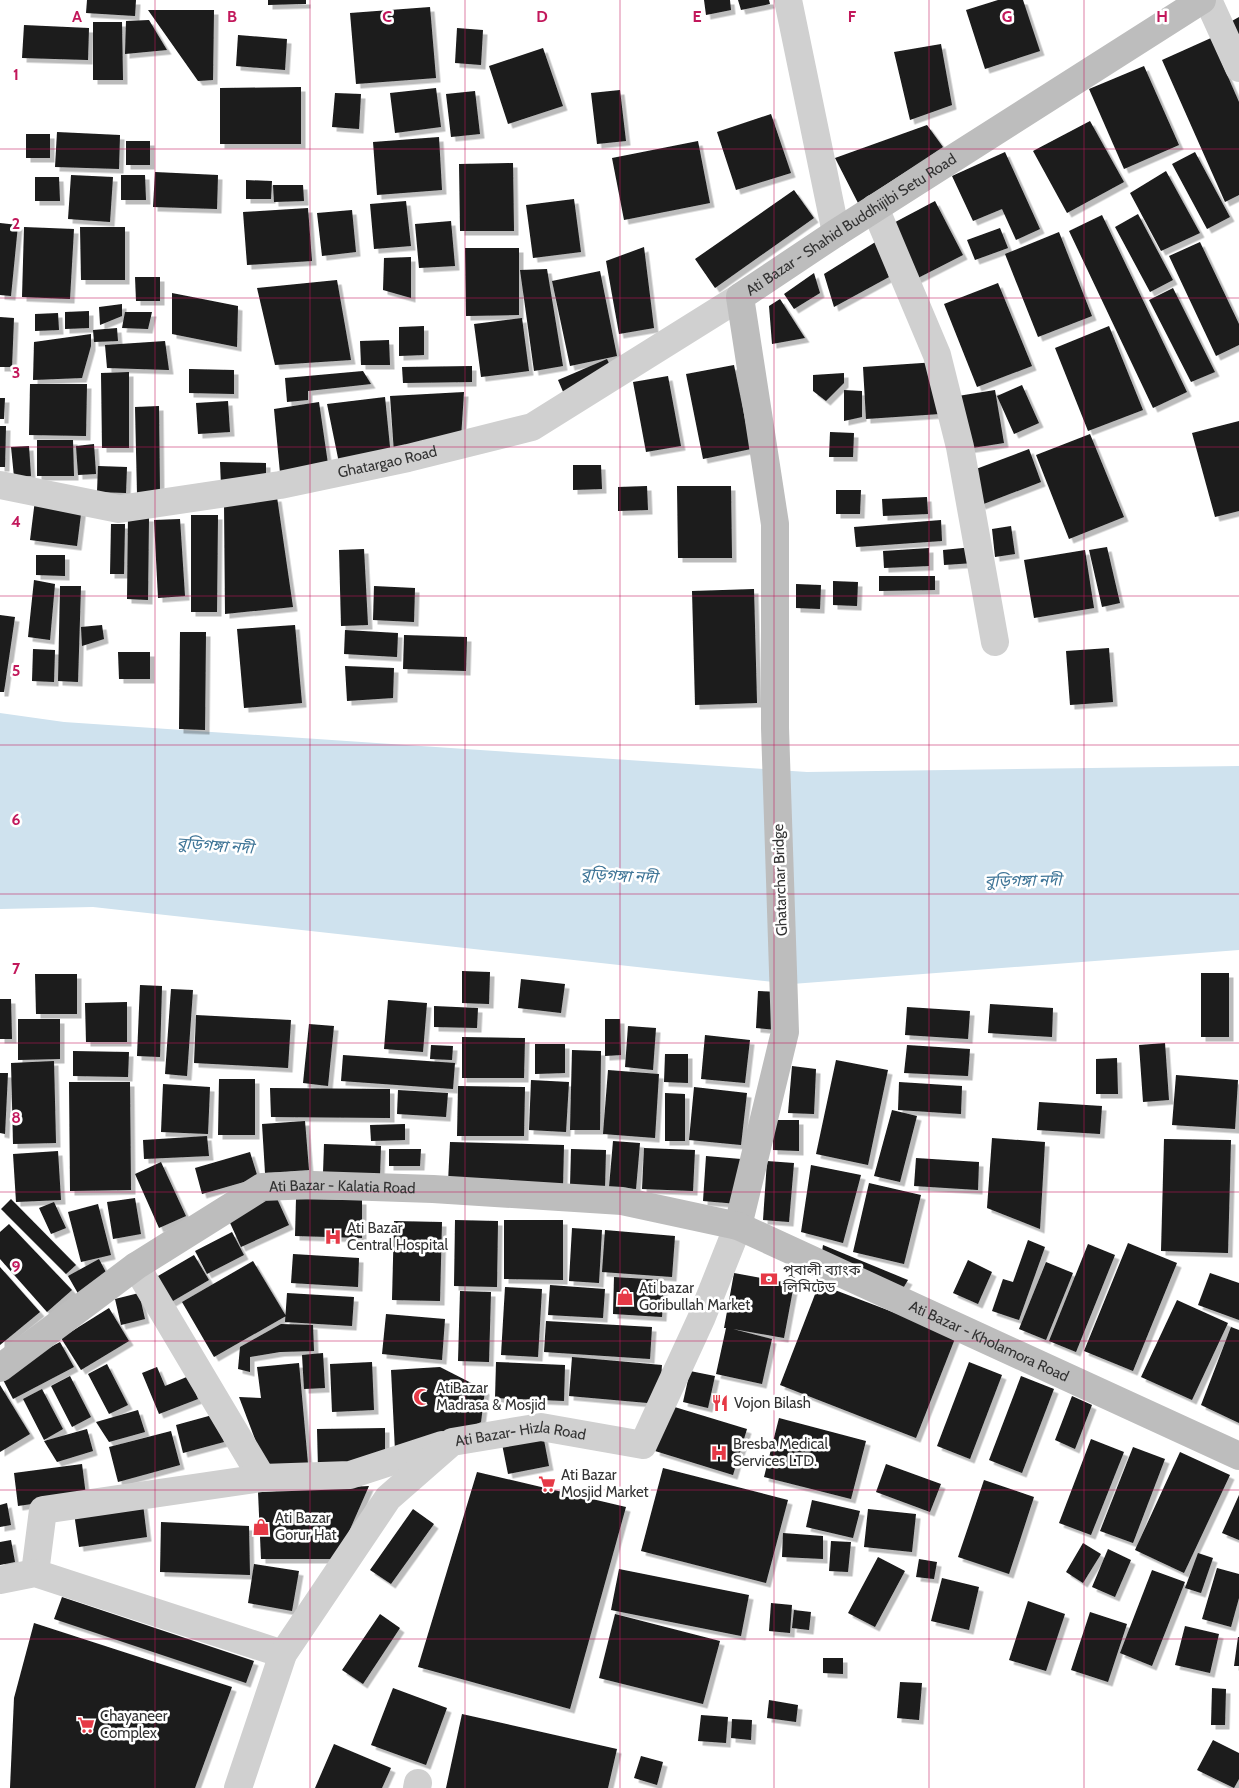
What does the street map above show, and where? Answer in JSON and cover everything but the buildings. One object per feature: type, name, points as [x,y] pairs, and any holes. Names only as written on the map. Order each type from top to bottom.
[{"type":"main road","name":"Ati Bazar - Shahid Buddhijibi Setu Road","points":[[774,728],[775,524],[740,297],[836,233],[1202,0]]},
{"type":"main road","name":"Ghatarchar Bridge","points":[[738,1226],[785,1032],[774,728]]},
{"type":"main road","name":"Ati Bazar - Kalatia Road","points":[[0,1368],[136,1266],[262,1188],[313,1185],[432,1189],[622,1201],[738,1226]]},
{"type":"main road","name":"Ati Bazar - Kholamora Road","points":[[738,1226],[1239,1456]]},
{"type":"street","points":[[788,0],[836,233]]},
{"type":"street","points":[[1208,0],[1239,68]]},
{"type":"street","points":[[875,208],[937,355],[960,447],[995,642]]},
{"type":"street","name":"Ghatargao Road","points":[[0,485],[119,509],[280,485],[408,458],[532,427],[740,297]]},
{"type":"street","name":"Ati Bazar- Hizla Road","points":[[238,1788],[283,1654],[388,1498],[452,1442],[541,1427],[643,1445],[701,1319],[738,1226]]},
{"type":"street","points":[[136,1266],[262,1478]]},
{"type":"street","points":[[35,1572],[44,1510],[262,1478],[350,1475],[452,1442]]},
{"type":"street","points":[[0,1580],[35,1572],[283,1654]]},
{"type":"water","name":"বুড়িগঙ্গা নদী","points":[[0,713],[64,722],[807,772],[1239,766],[1239,950],[792,984],[93,907],[0,909]]},
{"type":"place","name":"Ati Bazar Central Hospital","points":[[333,1237]]},
{"type":"place","name":"পূবালী ব্যাংক লিমিটেড","points":[[769,1279]]},
{"type":"place","name":"Ati bazar Goribullah Market","points":[[625,1297]]},
{"type":"place","name":"AtiBazar Madrasa & Mosjid","points":[[422,1397]]},
{"type":"place","name":"Vojon Bilash","points":[[720,1403]]},
{"type":"place","name":"Bresba Medical Services LTD.","points":[[719,1453]]},
{"type":"place","name":"Ati Bazar Mosjid Market","points":[[547,1484]]},
{"type":"place","name":"Ati Bazar Gorur Hat","points":[[261,1527]]},
{"type":"place","name":"Chayaneer Complex","points":[[86,1725]]}]
